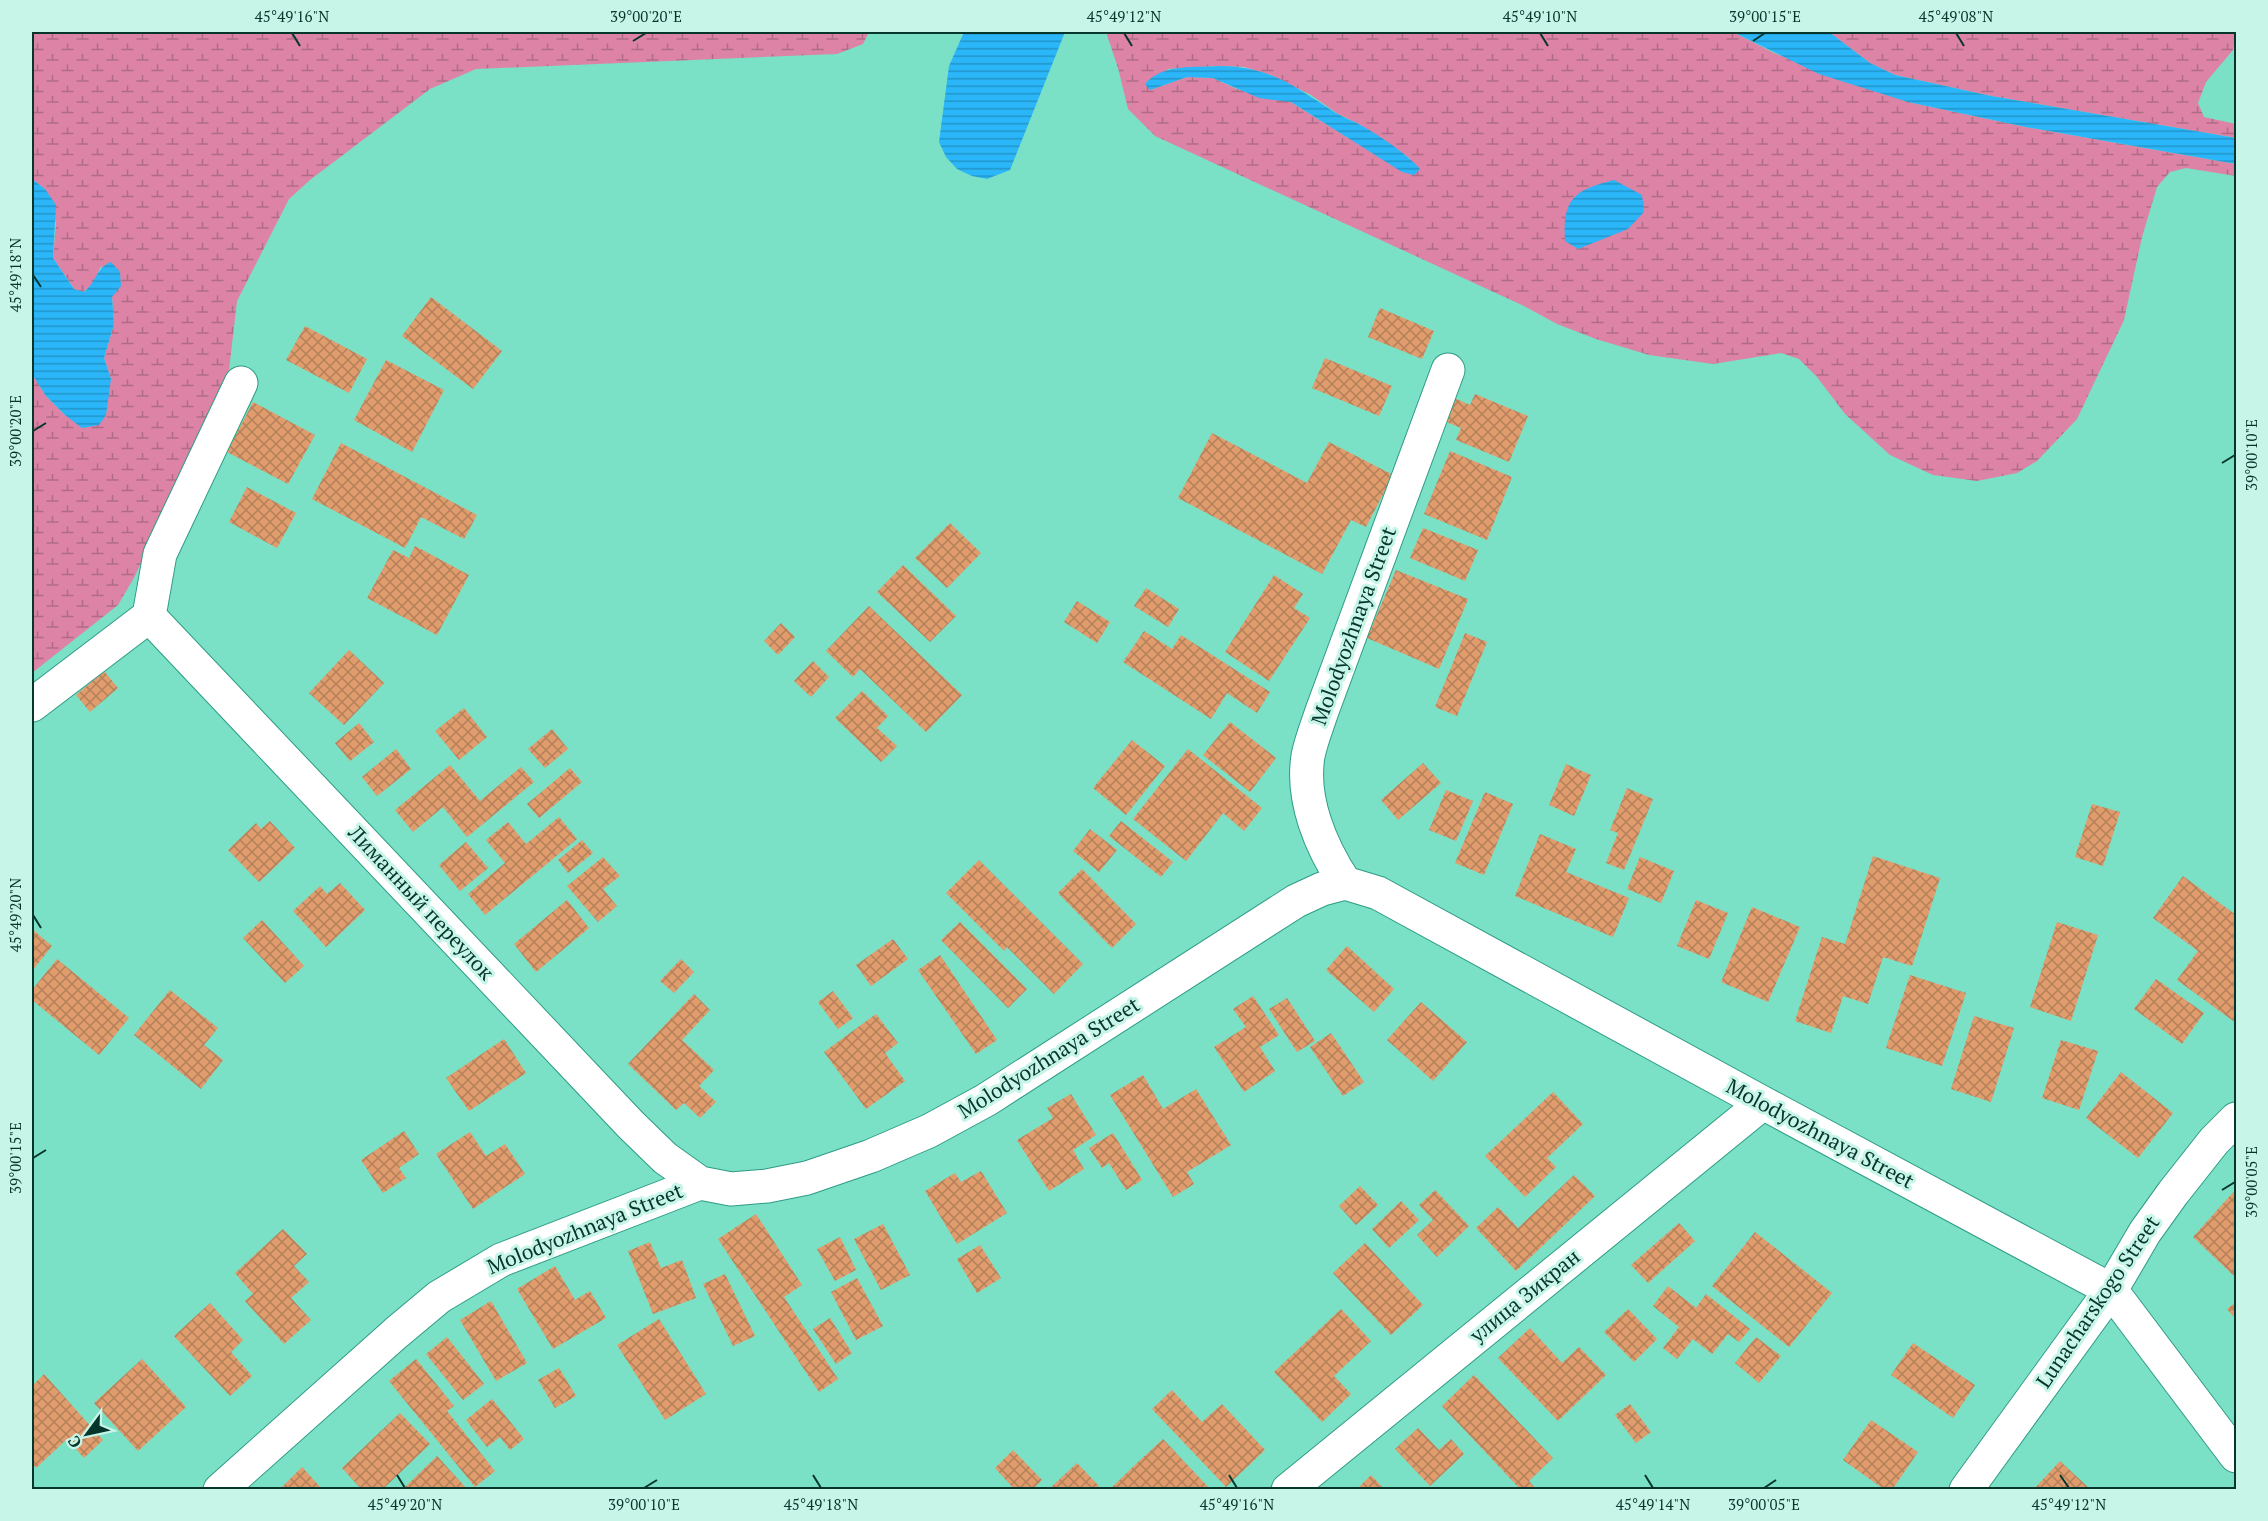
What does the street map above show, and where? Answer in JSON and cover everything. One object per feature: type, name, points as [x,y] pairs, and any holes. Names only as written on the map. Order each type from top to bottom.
[{"type":"street","name":"Molodyozhnaya Street","points":[[1345,883],[1334,867],[1310,804],[1306,777],[1309,754],[1322,711],[1448,370]]},
{"type":"street","points":[[32,705],[149,616],[160,554],[241,383]]},
{"type":"street","name":"Лиманный переулок","points":[[149,616],[631,1125],[665,1158],[700,1183]]},
{"type":"street","name":"Molodyozhnaya Street","points":[[220,1490],[439,1297],[501,1260],[700,1183],[730,1189],[767,1186],[807,1178],[871,1156],[929,1131],[986,1100],[1296,901],[1322,889],[1345,883],[1378,893],[2111,1290],[2236,1456]]},
{"type":"street","name":"улица Зикран","points":[[1288,1490],[1763,1103]]},
{"type":"street","name":"Lunacharskogo Street","points":[[1966,1490],[2111,1290],[2145,1232],[2173,1193],[2214,1142],[2236,1119]]},
{"type":"green space","points":[[32,32],[869,32],[863,44],[837,54],[476,69],[430,89],[310,180],[289,199],[237,301],[229,370],[135,576],[118,605],[32,673],[32,374],[46,396],[65,415],[111,379],[104,358],[114,324],[112,297],[101,266],[93,284],[83,292],[75,290],[53,258],[56,223],[45,189],[32,179]]},
{"type":"green space","points":[[1106,32],[1733,32],[1774,53],[1908,102],[2026,127],[2236,164],[2236,176],[2186,168],[2170,172],[2157,187],[2142,237],[2124,320],[2077,419],[2037,461],[2017,473],[1977,481],[1933,475],[1890,455],[1845,414],[1817,377],[1799,359],[1781,353],[1713,364],[1649,355],[1596,339],[1557,324],[1524,306],[1155,136],[1128,109]],"holes":[[[1244,67],[1271,75],[1311,95],[1411,159],[1348,138],[1291,102],[1237,89],[1213,78],[1187,77],[1150,90],[1168,69]]]},
{"type":"green space","points":[[1829,32],[2236,32],[2233,50],[2206,82],[2198,103],[2204,117],[2236,124],[2236,138],[1991,96],[1895,75],[1870,63]]},
{"type":"water","points":[[964,32],[1065,32],[1010,170],[987,179],[972,176],[957,169],[946,157],[939,142],[949,66]]},
{"type":"water","points":[[1733,32],[1829,32],[1870,63],[1895,75],[1991,96],[2236,138],[2236,164],[2026,127],[1908,102],[1819,74]]},
{"type":"water","points":[[1220,66],[1255,70],[1282,80],[1382,138],[1407,156],[1420,169],[1414,175],[1402,172],[1291,102],[1259,98],[1213,78],[1187,77],[1150,90],[1145,84],[1152,77],[1170,70]]},
{"type":"water","points":[[32,179],[45,189],[56,205],[53,258],[74,289],[84,292],[99,271],[111,262],[120,272],[121,286],[112,297],[114,324],[104,358],[111,379],[106,415],[99,425],[82,428],[46,396],[32,374]]},
{"type":"water","points":[[1614,180],[1642,195],[1644,212],[1628,229],[1578,249],[1565,241],[1566,214],[1574,198],[1581,192]]},
{"type":"building","points":[[431,297],[502,351],[473,389],[402,336]]},
{"type":"building","points":[[1380,308],[1434,331],[1422,359],[1368,337]]},
{"type":"building","points":[[305,326],[367,359],[349,393],[286,360]]},
{"type":"building","points":[[1325,358],[1392,386],[1379,416],[1312,388]]},
{"type":"building","points":[[386,360],[444,390],[412,452],[354,420]]},
{"type":"building","points":[[1475,394],[1528,416],[1509,462],[1456,440],[1461,428],[1444,421],[1454,398],[1470,405]]},
{"type":"building","points":[[253,402],[315,435],[288,484],[227,452]]},
{"type":"building","points":[[1212,433],[1307,483],[1329,442],[1393,475],[1366,527],[1351,520],[1322,574],[1178,498]]},
{"type":"building","points":[[341,443],[477,515],[464,539],[421,517],[405,548],[312,499]]},
{"type":"building","points":[[1450,451],[1512,477],[1487,540],[1424,514]]},
{"type":"building","points":[[247,487],[296,513],[277,548],[229,522]]},
{"type":"building","points":[[950,523],[981,553],[947,588],[915,558]]},
{"type":"building","points":[[1423,528],[1478,550],[1465,581],[1410,558]]},
{"type":"building","points":[[415,546],[469,575],[437,635],[367,598],[393,550],[409,558]]},
{"type":"building","points":[[903,565],[956,616],[930,642],[877,592]]},
{"type":"building","points":[[1396,570],[1468,599],[1439,669],[1367,638]]},
{"type":"building","points":[[1274,575],[1303,594],[1294,608],[1310,618],[1269,681],[1225,652]]},
{"type":"building","points":[[1146,588],[1179,609],[1168,627],[1134,606]]},
{"type":"building","points":[[1077,601],[1110,622],[1097,643],[1064,622]]},
{"type":"building","points":[[869,606],[962,695],[926,732],[860,669],[853,677],[826,651]]},
{"type":"building","points":[[781,623],[795,637],[778,655],[764,641]]},
{"type":"building","points":[[1144,631],[1172,649],[1181,635],[1270,692],[1257,713],[1227,693],[1211,719],[1123,662]]},
{"type":"building","points":[[1465,633],[1487,642],[1457,716],[1435,707]]},
{"type":"building","points":[[349,650],[384,683],[344,725],[309,693]]},
{"type":"building","points":[[813,661],[829,677],[811,697],[794,681]]},
{"type":"building","points":[[104,671],[118,688],[90,712],[76,695]]},
{"type":"building","points":[[862,691],[888,716],[877,728],[897,746],[881,762],[835,718]]},
{"type":"building","points":[[464,708],[487,737],[459,760],[435,731]]},
{"type":"building","points":[[1230,722],[1276,758],[1250,792],[1203,755]]},
{"type":"building","points":[[359,723],[374,742],[350,761],[335,743]]},
{"type":"building","points":[[552,729],[568,749],[545,768],[528,749]]},
{"type":"building","points":[[1132,740],[1165,766],[1126,815],[1093,788]]},
{"type":"building","points":[[396,749],[411,769],[377,796],[362,777]]},
{"type":"building","points":[[1188,749],[1262,808],[1244,831],[1223,813],[1186,861],[1133,819]]},
{"type":"building","points":[[1423,763],[1441,783],[1398,820],[1381,800]]},
{"type":"building","points":[[1566,764],[1591,775],[1574,816],[1549,805]]},
{"type":"building","points":[[450,765],[480,801],[521,767],[534,782],[467,837],[443,807],[413,832],[395,810]]},
{"type":"building","points":[[570,768],[582,782],[539,818],[527,804]]},
{"type":"building","points":[[1627,788],[1653,799],[1624,870],[1606,863],[1618,833],[1610,830]]},
{"type":"building","points":[[1446,790],[1473,801],[1456,841],[1429,830]]},
{"type":"building","points":[[1485,792],[1513,804],[1484,875],[1455,863]]},
{"type":"building","points":[[2092,804],[2120,812],[2103,866],[2075,857]]},
{"type":"building","points":[[559,817],[577,839],[485,915],[468,894],[505,863],[486,840],[508,822],[526,844]]},
{"type":"building","points":[[270,821],[295,848],[259,882],[228,850],[256,823],[261,829]]},
{"type":"building","points":[[1121,821],[1173,862],[1161,877],[1109,836]]},
{"type":"building","points":[[1090,829],[1117,850],[1099,872],[1073,851]]},
{"type":"building","points":[[1540,834],[1576,849],[1566,872],[1629,898],[1613,937],[1515,896]]},
{"type":"building","points":[[582,840],[593,853],[568,873],[558,860]]},
{"type":"building","points":[[466,842],[488,868],[460,891],[439,865]]},
{"type":"building","points":[[1873,856],[1940,878],[1912,966],[1883,957],[1868,1004],[1843,996],[1831,1033],[1795,1021],[1822,937],[1845,944]]},
{"type":"building","points":[[603,857],[620,876],[603,889],[617,906],[598,922],[567,886]]},
{"type":"building","points":[[1640,857],[1674,871],[1661,903],[1627,889]]},
{"type":"building","points":[[979,860],[1083,964],[1054,994],[1007,947],[1004,951],[946,893]]},
{"type":"building","points":[[1082,869],[1136,924],[1112,948],[1058,893]]},
{"type":"building","points":[[2183,876],[2236,915],[2236,1023],[2177,980],[2198,951],[2153,918]]},
{"type":"building","points":[[340,883],[365,910],[326,947],[293,911],[320,886],[327,894]]},
{"type":"building","points":[[567,900],[589,928],[536,972],[514,944]]},
{"type":"building","points":[[1696,900],[1728,913],[1709,959],[1677,946]]},
{"type":"building","points":[[1752,907],[1800,927],[1768,1002],[1721,982]]},
{"type":"building","points":[[262,920],[304,966],[285,983],[243,938]]},
{"type":"building","points":[[960,922],[1027,989],[1008,1008],[941,940]]},
{"type":"building","points":[[2057,922],[2098,935],[2071,1021],[2030,1007]]},
{"type":"building","points":[[32,929],[52,946],[32,971]]},
{"type":"building","points":[[893,939],[908,959],[871,986],[856,965]]},
{"type":"building","points":[[1347,946],[1394,989],[1374,1012],[1326,970]]},
{"type":"building","points":[[940,955],[997,1040],[976,1054],[918,970]]},
{"type":"building","points":[[57,959],[129,1018],[99,1055],[32,1000],[32,990]]},
{"type":"building","points":[[681,959],[694,972],[674,993],[660,981]]},
{"type":"building","points":[[1910,975],[1966,993],[1942,1066],[1886,1048]]},
{"type":"building","points":[[2156,979],[2204,1013],[2182,1044],[2134,1009]]},
{"type":"building","points":[[170,990],[218,1028],[204,1045],[223,1060],[201,1089],[134,1035]]},
{"type":"building","points":[[833,991],[853,1018],[838,1029],[818,1002]]},
{"type":"building","points":[[694,994],[710,1010],[682,1040],[714,1070],[699,1086],[716,1102],[700,1118],[684,1103],[676,1110],[628,1064]]},
{"type":"building","points":[[1253,996],[1279,1035],[1260,1047],[1275,1071],[1244,1092],[1214,1047],[1246,1027],[1233,1009]]},
{"type":"building","points":[[1287,998],[1315,1041],[1297,1052],[1269,1009]]},
{"type":"building","points":[[1421,1002],[1467,1042],[1433,1081],[1387,1040]]},
{"type":"building","points":[[876,1014],[898,1043],[885,1053],[905,1081],[866,1109],[824,1052]]},
{"type":"building","points":[[1974,1016],[2014,1028],[1991,1102],[1951,1089]]},
{"type":"building","points":[[1331,1033],[1364,1082],[1343,1096],[1310,1047]]},
{"type":"building","points":[[504,1039],[526,1073],[469,1111],[446,1078]]},
{"type":"building","points":[[2061,1040],[2098,1051],[2079,1110],[2042,1098]]},
{"type":"building","points":[[2121,1072],[2173,1113],[2138,1158],[2086,1118]]},
{"type":"building","points":[[1143,1075],[1163,1109],[1196,1089],[1231,1145],[1187,1172],[1194,1184],[1173,1197],[1110,1095]]},
{"type":"building","points":[[1553,1092],[1583,1124],[1547,1158],[1556,1167],[1525,1197],[1485,1156]]},
{"type":"building","points":[[1071,1094],[1096,1135],[1073,1150],[1084,1169],[1049,1191],[1017,1140],[1053,1118],[1047,1108]]},
{"type":"building","points":[[404,1131],[419,1154],[399,1168],[406,1178],[383,1193],[361,1160]]},
{"type":"building","points":[[470,1132],[486,1156],[505,1144],[525,1174],[473,1209],[436,1154]]},
{"type":"building","points":[[1113,1133],[1142,1180],[1126,1190],[1109,1163],[1102,1168],[1089,1148]]},
{"type":"building","points":[[981,1171],[1007,1213],[957,1244],[925,1191],[955,1173],[961,1182]]},
{"type":"building","points":[[1574,1175],[1595,1196],[1516,1271],[1476,1228],[1498,1207],[1518,1228]]},
{"type":"building","points":[[1360,1186],[1378,1205],[1356,1225],[1339,1206]]},
{"type":"building","points":[[2236,1189],[2236,1278],[2193,1237]]},
{"type":"building","points":[[1435,1190],[1469,1226],[1437,1257],[1417,1235],[1433,1220],[1419,1205]]},
{"type":"building","points":[[1401,1201],[1419,1220],[1389,1248],[1372,1229]]},
{"type":"building","points":[[756,1214],[802,1285],[784,1297],[838,1379],[819,1392],[718,1239]]},
{"type":"building","points":[[1679,1223],[1695,1241],[1648,1283],[1631,1265]]},
{"type":"building","points":[[883,1224],[910,1275],[881,1290],[854,1239]]},
{"type":"building","points":[[283,1229],[307,1254],[294,1266],[309,1282],[291,1298],[311,1320],[284,1344],[245,1301],[253,1294],[235,1273]]},
{"type":"building","points":[[1755,1232],[1832,1293],[1789,1347],[1712,1286]]},
{"type":"building","points":[[840,1237],[856,1270],[835,1281],[817,1249]]},
{"type":"building","points":[[650,1242],[661,1268],[682,1260],[696,1298],[653,1314],[628,1251]]},
{"type":"building","points":[[1365,1243],[1423,1305],[1391,1335],[1333,1273]]},
{"type":"building","points":[[980,1245],[1001,1278],[977,1293],[957,1259]]},
{"type":"building","points":[[555,1266],[575,1300],[590,1291],[606,1318],[553,1349],[517,1289]]},
{"type":"building","points":[[725,1274],[755,1336],[733,1346],[703,1284]]},
{"type":"building","points":[[857,1278],[883,1326],[856,1340],[831,1292]]},
{"type":"building","points":[[1668,1286],[1696,1308],[1706,1294],[1750,1329],[1739,1342],[1728,1334],[1712,1354],[1693,1339],[1677,1359],[1663,1348],[1679,1327],[1653,1306]]},
{"type":"building","points":[[491,1301],[527,1363],[496,1381],[460,1320]]},
{"type":"building","points":[[2236,1302],[2236,1320],[2227,1309]]},
{"type":"building","points":[[210,1303],[243,1340],[231,1352],[252,1376],[230,1396],[174,1336]]},
{"type":"building","points":[[1341,1309],[1371,1341],[1334,1376],[1351,1394],[1322,1422],[1274,1372]]},
{"type":"building","points":[[1628,1309],[1657,1339],[1634,1362],[1604,1332]]},
{"type":"building","points":[[830,1318],[852,1353],[836,1364],[813,1329]]},
{"type":"building","points":[[659,1319],[706,1394],[665,1420],[617,1345]]},
{"type":"building","points":[[1530,1328],[1562,1363],[1579,1347],[1606,1375],[1558,1421],[1498,1358]]},
{"type":"building","points":[[447,1337],[484,1384],[463,1400],[426,1354]]},
{"type":"building","points":[[1756,1337],[1781,1356],[1759,1383],[1735,1363]]},
{"type":"building","points":[[1913,1343],[1975,1385],[1953,1418],[1891,1375]]},
{"type":"building","points":[[142,1359],[186,1407],[138,1451],[94,1403]]},
{"type":"building","points":[[416,1359],[454,1406],[447,1411],[495,1471],[475,1487],[389,1381]]},
{"type":"building","points":[[559,1368],[576,1396],[555,1408],[538,1380]]},
{"type":"building","points":[[44,1374],[103,1440],[84,1458],[67,1439],[36,1468],[32,1463],[32,1386]]},
{"type":"building","points":[[1474,1375],[1553,1458],[1529,1481],[1537,1490],[1521,1490],[1442,1406]]},
{"type":"building","points":[[1172,1390],[1202,1422],[1222,1404],[1265,1450],[1226,1487],[1152,1409]]},
{"type":"building","points":[[492,1399],[524,1439],[510,1450],[500,1437],[487,1447],[466,1420]]},
{"type":"building","points":[[1630,1404],[1651,1432],[1636,1443],[1615,1415]]},
{"type":"building","points":[[400,1413],[430,1444],[382,1490],[362,1490],[342,1468]]},
{"type":"building","points":[[1871,1420],[1918,1452],[1892,1490],[1885,1490],[1843,1460]]},
{"type":"building","points":[[1418,1428],[1439,1450],[1451,1439],[1464,1454],[1430,1486],[1395,1449]]},
{"type":"building","points":[[1163,1439],[1211,1490],[1109,1490],[1138,1462]]},
{"type":"building","points":[[1013,1450],[1042,1480],[1032,1490],[1015,1490],[995,1468]]},
{"type":"building","points":[[437,1456],[468,1490],[402,1490]]},
{"type":"building","points":[[2060,1461],[2091,1490],[2037,1490],[2035,1488]]},
{"type":"building","points":[[1077,1463],[1099,1486],[1095,1490],[1048,1490]]},
{"type":"building","points":[[302,1467],[323,1490],[279,1490]]},
{"type":"building","points":[[1371,1475],[1385,1490],[1356,1490]]}]
